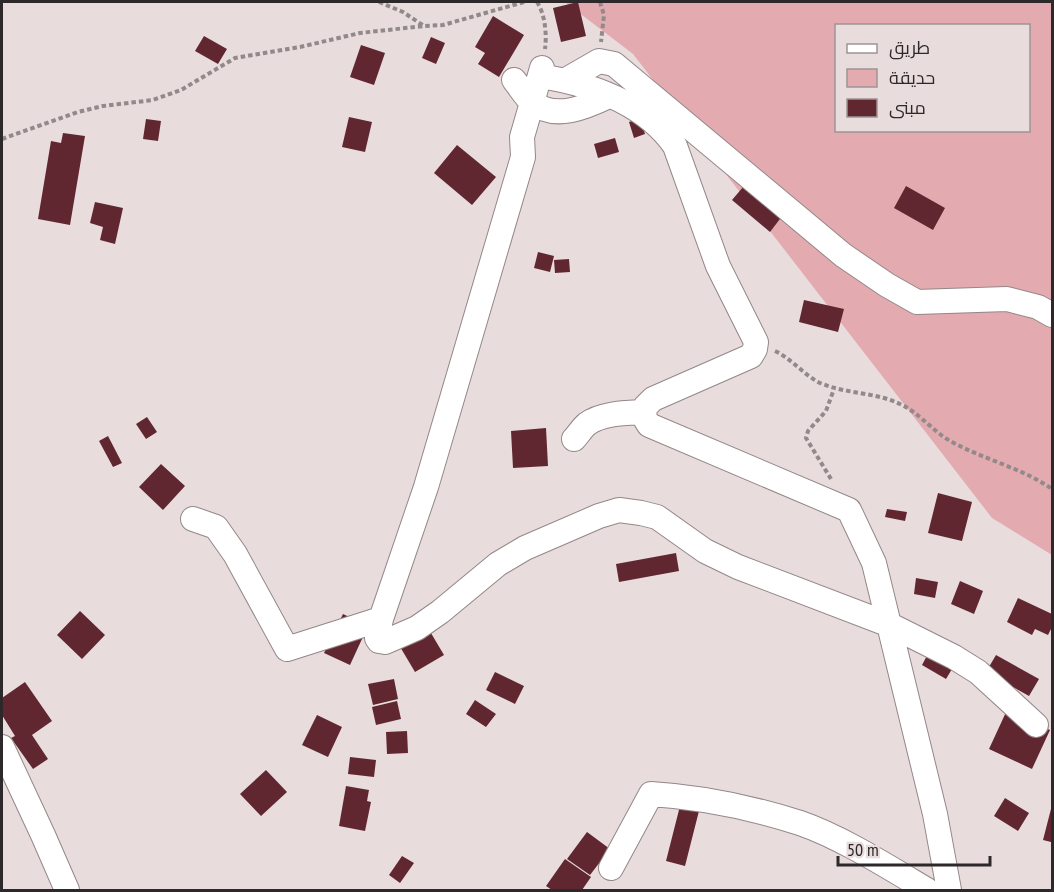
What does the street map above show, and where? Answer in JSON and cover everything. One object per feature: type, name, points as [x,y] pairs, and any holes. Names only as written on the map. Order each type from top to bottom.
[{"type":"lane","points":[[566,80],[599,61],[618,66],[843,255],[917,302],[1007,299],[1038,307],[1053,315]]},
{"type":"lane","points":[[949,891],[935,814],[890,625],[874,563],[849,510],[649,425],[645,420],[644,412],[648,402],[751,356],[756,342],[718,266],[675,146],[666,132],[651,118],[609,96],[541,72],[521,139],[523,157],[426,487],[376,635],[379,641],[385,642],[417,628],[498,564],[525,548],[599,516],[619,510],[657,517],[705,551],[738,567],[890,625],[967,664],[1036,725]]},
{"type":"lane","points":[[514,80],[532,102],[552,112],[566,112],[593,104],[609,96]]},
{"type":"lane","points":[[574,439],[586,424],[597,419],[620,413],[644,412]]},
{"type":"lane","points":[[194,519],[216,527],[235,554],[288,649],[381,619]]},
{"type":"lane","points":[[2,747],[67,891]]},
{"type":"lane","points":[[611,868],[651,794],[680,795],[801,824],[856,850],[927,891]]},
{"type":"path","points":[[379,2],[403,12],[424,26]]},
{"type":"path","points":[[2,139],[78,112],[103,106],[153,100],[171,94],[201,79],[235,57],[300,47],[360,33],[443,25],[524,2]]},
{"type":"path","points":[[537,2],[542,9],[546,41],[541,72]]},
{"type":"path","points":[[599,61],[604,15],[600,2]]},
{"type":"path","points":[[756,342],[779,353],[817,381],[834,389],[902,404],[947,439],[1040,480],[1053,489]]},
{"type":"path","points":[[834,389],[826,411],[808,431],[806,438],[849,510]]},
{"type":"green space","points":[[565,2],[1052,2],[1052,555],[992,518],[633,54]]},
{"type":"building","points":[[578,2],[586,36],[561,42],[553,8]]},
{"type":"building","points":[[493,16],[524,35],[499,77],[478,64],[485,53],[475,47]]},
{"type":"building","points":[[204,36],[227,49],[218,64],[195,51]]},
{"type":"building","points":[[431,37],[445,43],[436,64],[422,58]]},
{"type":"building","points":[[361,45],[385,53],[374,85],[350,77]]},
{"type":"building","points":[[349,117],[372,122],[365,152],[342,147]]},
{"type":"building","points":[[640,118],[645,134],[634,138],[629,122]]},
{"type":"building","points":[[146,119],[161,121],[158,141],[143,139]]},
{"type":"building","points":[[63,133],[85,136],[70,225],[38,219],[51,141],[61,143]]},
{"type":"building","points":[[615,138],[619,152],[598,158],[594,144]]},
{"type":"building","points":[[457,145],[496,177],[472,205],[434,173]]},
{"type":"building","points":[[749,180],[786,211],[770,232],[732,200]]},
{"type":"building","points":[[906,186],[945,208],[933,230],[894,208]]},
{"type":"building","points":[[95,202],[123,208],[115,244],[100,240],[103,227],[90,223]]},
{"type":"building","points":[[538,252],[554,256],[550,272],[534,268]]},
{"type":"building","points":[[569,259],[570,272],[555,273],[554,260]]},
{"type":"building","points":[[804,300],[844,309],[838,332],[799,322]]},
{"type":"building","points":[[147,417],[157,432],[146,439],[136,424]]},
{"type":"building","points":[[546,428],[548,466],[513,468],[511,431]]},
{"type":"building","points":[[108,436],[122,463],[113,467],[99,441]]},
{"type":"building","points":[[161,464],[185,486],[163,510],[139,487]]},
{"type":"building","points":[[938,493],[972,502],[962,541],[928,533]]},
{"type":"building","points":[[887,509],[907,512],[905,521],[885,517]]},
{"type":"building","points":[[676,553],[679,571],[619,582],[616,564]]},
{"type":"building","points":[[916,578],[938,582],[935,598],[914,594]]},
{"type":"building","points":[[960,581],[983,591],[974,614],[951,604]]},
{"type":"building","points":[[1018,598],[1052,614],[1052,627],[1048,635],[1035,629],[1032,635],[1007,622]]},
{"type":"building","points":[[80,611],[105,635],[82,659],[57,635]]},
{"type":"building","points":[[343,614],[368,626],[350,665],[324,653]]},
{"type":"building","points":[[425,623],[444,655],[415,672],[396,640]]},
{"type":"building","points":[[930,650],[955,664],[946,679],[922,665]]},
{"type":"building","points":[[996,655],[1039,679],[1029,696],[986,672]]},
{"type":"building","points":[[495,672],[524,686],[515,704],[486,690]]},
{"type":"building","points":[[394,679],[398,699],[373,705],[368,684]]},
{"type":"building","points":[[25,682],[52,721],[32,735],[48,759],[33,769],[11,738],[15,736],[2,715],[2,698]]},
{"type":"building","points":[[475,700],[496,714],[486,727],[466,714]]},
{"type":"building","points":[[397,701],[401,719],[376,725],[372,707]]},
{"type":"building","points":[[1007,710],[1050,730],[1032,769],[989,749]]},
{"type":"building","points":[[317,715],[342,727],[328,757],[302,745]]},
{"type":"building","points":[[407,731],[408,753],[387,754],[386,732]]},
{"type":"building","points":[[350,757],[376,760],[374,777],[348,774]]},
{"type":"building","points":[[266,770],[287,792],[261,816],[240,794]]},
{"type":"building","points":[[346,786],[369,790],[367,801],[371,802],[365,831],[339,826]]},
{"type":"building","points":[[1005,798],[1029,813],[1018,831],[994,816]]},
{"type":"building","points":[[681,802],[700,807],[685,866],[666,861]]},
{"type":"building","points":[[1052,805],[1052,835],[1051,842],[1043,840]]},
{"type":"building","points":[[587,832],[610,849],[590,875],[567,859]]},
{"type":"building","points":[[402,856],[414,863],[400,883],[389,875]]},
{"type":"building","points":[[565,859],[591,877],[582,890],[552,890],[546,886]]}]
